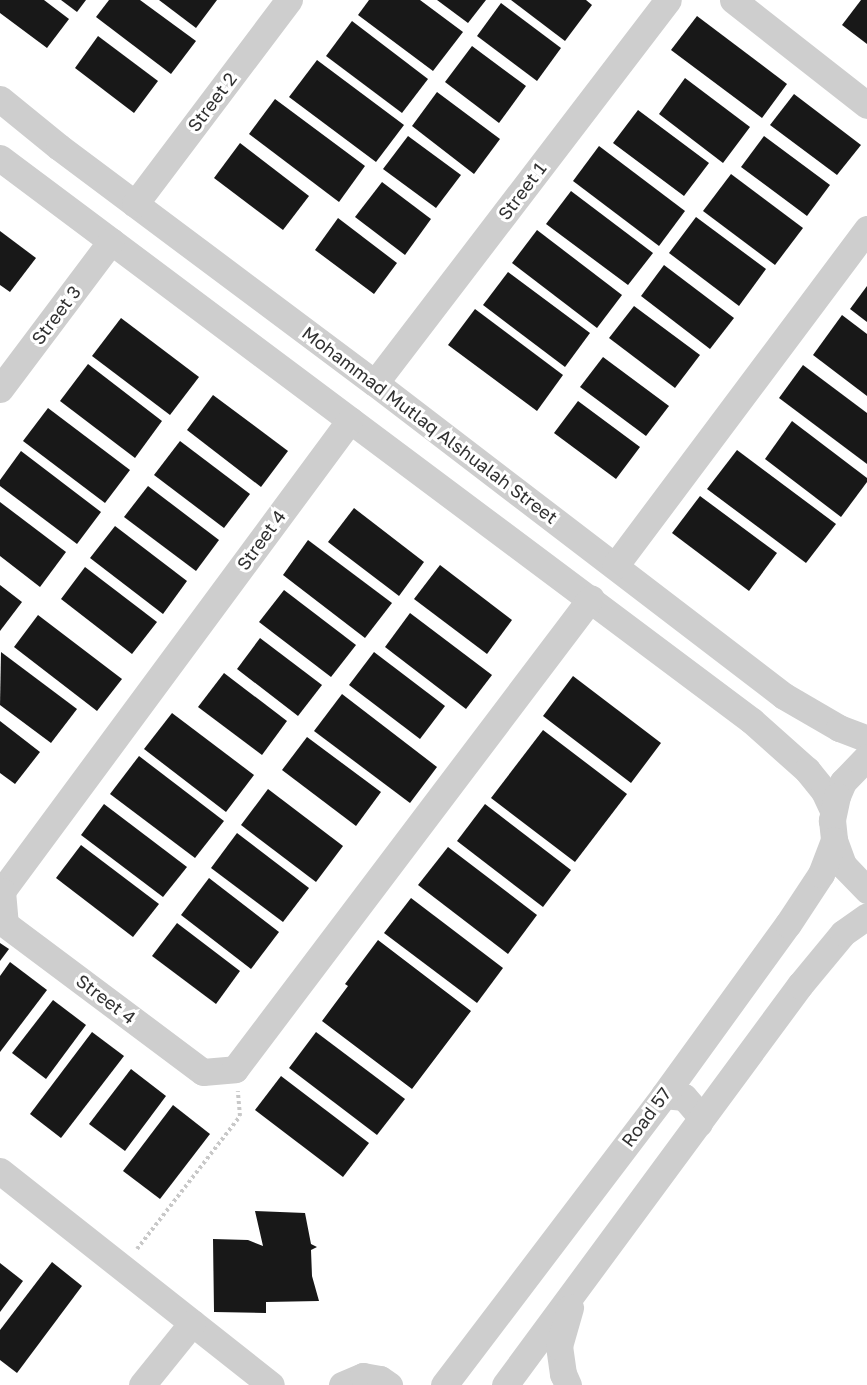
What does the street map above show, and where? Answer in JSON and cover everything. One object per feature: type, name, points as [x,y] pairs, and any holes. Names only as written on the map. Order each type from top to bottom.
[{"type":"street","name":"Street 2","points":[[135,204],[289,0]]},
{"type":"street","name":"Street 1","points":[[375,383],[668,0]]},
{"type":"street","points":[[732,0],[867,105]]},
{"type":"street","name":"Mohammad Mutlaq Alshualah Street","points":[[0,99],[59,147],[375,383],[784,696],[839,728],[867,739]]},
{"type":"street","points":[[34,183],[23,164],[28,153],[40,144],[59,147]]},
{"type":"street","points":[[0,158],[591,598],[752,721],[799,763],[824,791],[833,810]]},
{"type":"street","points":[[615,566],[867,229]]},
{"type":"street","name":"Street 3","points":[[0,389],[111,241]]},
{"type":"street","name":"Street 4","points":[[236,1069],[203,1072],[5,924],[2,891],[350,420]]},
{"type":"street","points":[[236,1069],[591,598]]},
{"type":"street","points":[[867,757],[843,782],[833,810],[834,840],[843,865],[867,890]]},
{"type":"street","name":"Road 57","points":[[444,1385],[664,1095],[788,924],[821,874],[834,840]]},
{"type":"street","points":[[505,1385],[729,1081],[843,933],[867,916]]},
{"type":"street","points":[[692,1056],[695,1065],[709,1079],[729,1081]]},
{"type":"street","points":[[664,1095],[684,1097],[698,1113],[699,1123]]},
{"type":"street","points":[[0,1171],[271,1385]]},
{"type":"street","points":[[568,1385],[563,1374],[559,1346],[564,1322],[581,1284]]},
{"type":"street","points":[[142,1385],[192,1323]]},
{"type":"street","points":[[342,1385],[363,1376],[381,1379],[389,1385]]},
{"type":"path","points":[[122,1268],[240,1116],[236,1069]]},
{"type":"building","points":[[0,0],[44,0],[69,19],[47,48],[0,13]]},
{"type":"building","points":[[61,0],[86,0],[77,12]]},
{"type":"building","points":[[109,0],[140,0],[196,41],[171,74],[96,17]]},
{"type":"building","points":[[159,0],[217,0],[196,28]]},
{"type":"building","points":[[369,0],[420,0],[463,32],[433,71],[358,15]]},
{"type":"building","points":[[437,0],[486,0],[468,23]]},
{"type":"building","points":[[511,0],[586,0],[592,5],[565,41]]},
{"type":"building","points":[[861,0],[867,0],[867,44],[842,25]]},
{"type":"building","points":[[501,3],[561,48],[537,81],[477,36]]},
{"type":"building","points":[[697,16],[787,84],[762,118],[671,50]]},
{"type":"building","points":[[352,21],[428,79],[402,113],[326,56]]},
{"type":"building","points":[[98,36],[158,81],[134,113],[75,68]]},
{"type":"building","points":[[472,46],[526,86],[499,123],[445,82]]},
{"type":"building","points":[[317,60],[404,125],[376,162],[289,97]]},
{"type":"building","points":[[685,78],[750,127],[723,163],[659,114]]},
{"type":"building","points":[[437,92],[500,139],[474,174],[412,126]]},
{"type":"building","points":[[794,94],[861,145],[837,175],[770,125]]},
{"type":"building","points":[[275,99],[365,166],[339,202],[249,134]]},
{"type":"building","points":[[638,110],[709,163],[684,196],[613,143]]},
{"type":"building","points":[[408,136],[461,175],[436,208],[383,169]]},
{"type":"building","points":[[764,136],[830,185],[807,216],[741,167]]},
{"type":"building","points":[[240,143],[309,196],[283,230],[214,178]]},
{"type":"building","points":[[599,146],[685,211],[659,246],[573,181]]},
{"type":"building","points":[[731,174],[803,228],[775,265],[703,211]]},
{"type":"building","points":[[382,182],[431,219],[405,255],[355,217]]},
{"type":"building","points":[[571,191],[653,253],[628,285],[546,224]]},
{"type":"building","points":[[696,217],[766,269],[739,306],[669,253]]},
{"type":"building","points":[[338,218],[397,263],[374,294],[315,250]]},
{"type":"building","points":[[537,230],[622,295],[597,328],[512,263]]},
{"type":"building","points":[[0,231],[36,258],[10,292],[0,285]]},
{"type":"building","points":[[664,265],[734,318],[710,349],[641,296]]},
{"type":"building","points":[[508,272],[590,333],[565,367],[483,305]]},
{"type":"building","points":[[867,286],[867,322],[850,309]]},
{"type":"building","points":[[634,306],[700,355],[675,388],[609,338]]},
{"type":"building","points":[[475,309],[563,375],[537,411],[448,345]]},
{"type":"building","points":[[842,315],[867,334],[867,396],[813,355]]},
{"type":"building","points":[[121,318],[199,377],[170,415],[92,356]]},
{"type":"building","points":[[603,357],[669,406],[646,436],[580,387]]},
{"type":"building","points":[[88,364],[162,421],[135,458],[60,401]]},
{"type":"building","points":[[803,365],[867,413],[867,464],[779,398]]},
{"type":"building","points":[[213,395],[288,451],[261,487],[187,430]]},
{"type":"building","points":[[578,401],[640,447],[616,479],[554,433]]},
{"type":"building","points":[[48,408],[130,470],[105,503],[23,441]]},
{"type":"building","points":[[792,421],[867,478],[867,482],[841,517],[765,459]]},
{"type":"building","points":[[180,441],[250,494],[224,528],[154,475]]},
{"type":"building","points":[[737,450],[836,524],[806,563],[707,489]]},
{"type":"building","points":[[21,451],[101,512],[77,544],[0,486],[0,480]]},
{"type":"building","points":[[148,486],[219,540],[196,571],[124,517]]},
{"type":"building","points":[[700,496],[777,553],[749,591],[672,533]]},
{"type":"building","points":[[0,502],[66,552],[40,587],[0,556]]},
{"type":"building","points":[[354,508],[424,562],[399,596],[328,542]]},
{"type":"building","points":[[115,526],[187,581],[163,614],[90,558]]},
{"type":"building","points":[[308,540],[392,603],[365,638],[283,575]]},
{"type":"building","points":[[440,565],[512,620],[487,654],[414,599]]},
{"type":"building","points":[[85,567],[157,622],[132,654],[61,599]]},
{"type":"building","points":[[0,585],[22,602],[0,631]]},
{"type":"building","points":[[284,590],[356,645],[331,677],[259,622]]},
{"type":"building","points":[[410,613],[492,675],[466,709],[385,647]]},
{"type":"building","points":[[38,615],[122,679],[97,711],[14,647]]},
{"type":"building","points":[[260,638],[322,685],[298,716],[237,669]]},
{"type":"building","points":[[1,652],[77,709],[51,743],[0,705]]},
{"type":"building","points":[[374,652],[445,706],[420,739],[349,685]]},
{"type":"building","points":[[224,673],[287,721],[262,755],[198,707]]},
{"type":"building","points":[[573,676],[661,743],[631,783],[543,716]]},
{"type":"building","points":[[342,694],[437,767],[410,803],[314,731]]},
{"type":"building","points":[[172,713],[254,775],[226,812],[144,749]]},
{"type":"building","points":[[0,721],[40,752],[15,784],[0,773]]},
{"type":"building","points":[[543,730],[627,794],[575,862],[491,798]]},
{"type":"building","points":[[307,737],[381,792],[356,826],[282,770]]},
{"type":"building","points":[[139,756],[224,821],[195,858],[110,794]]},
{"type":"building","points":[[268,789],[343,846],[316,882],[241,825]]},
{"type":"building","points":[[104,804],[187,867],[163,897],[81,835]]},
{"type":"building","points":[[485,804],[571,870],[543,907],[457,841]]},
{"type":"building","points":[[237,833],[309,888],[283,922],[211,868]]},
{"type":"building","points":[[81,845],[159,904],[133,937],[56,878]]},
{"type":"building","points":[[448,847],[537,915],[508,954],[418,885]]},
{"type":"building","points":[[209,878],[279,932],[251,969],[181,915]]},
{"type":"building","points":[[411,898],[503,968],[477,1003],[384,933]]},
{"type":"building","points":[[177,923],[240,971],[216,1004],[152,956]]},
{"type":"building","points":[[378,940],[471,1011],[412,1089],[322,1021],[348,986],[345,984]]},
{"type":"building","points":[[0,943],[9,949],[0,961]]},
{"type":"building","points":[[10,962],[47,990],[0,1052],[0,976]]},
{"type":"building","points":[[53,1000],[86,1025],[46,1079],[12,1053]]},
{"type":"building","points":[[92,1032],[124,1056],[61,1138],[30,1114]]},
{"type":"building","points":[[316,1032],[405,1099],[377,1135],[289,1068]]},
{"type":"building","points":[[131,1069],[166,1096],[125,1151],[89,1124]]},
{"type":"building","points":[[281,1076],[369,1143],[343,1177],[255,1110]]},
{"type":"building","points":[[173,1105],[210,1134],[160,1199],[123,1171]]},
{"type":"building","points":[[255,1211],[305,1213],[311,1244],[317,1247],[311,1250],[312,1276],[319,1301],[266,1302],[266,1313],[214,1312],[213,1239],[248,1240],[263,1246]]},
{"type":"building","points":[[52,1262],[82,1286],[17,1373],[0,1360],[0,1330]]},
{"type":"building","points":[[0,1263],[23,1281],[0,1312]]}]
